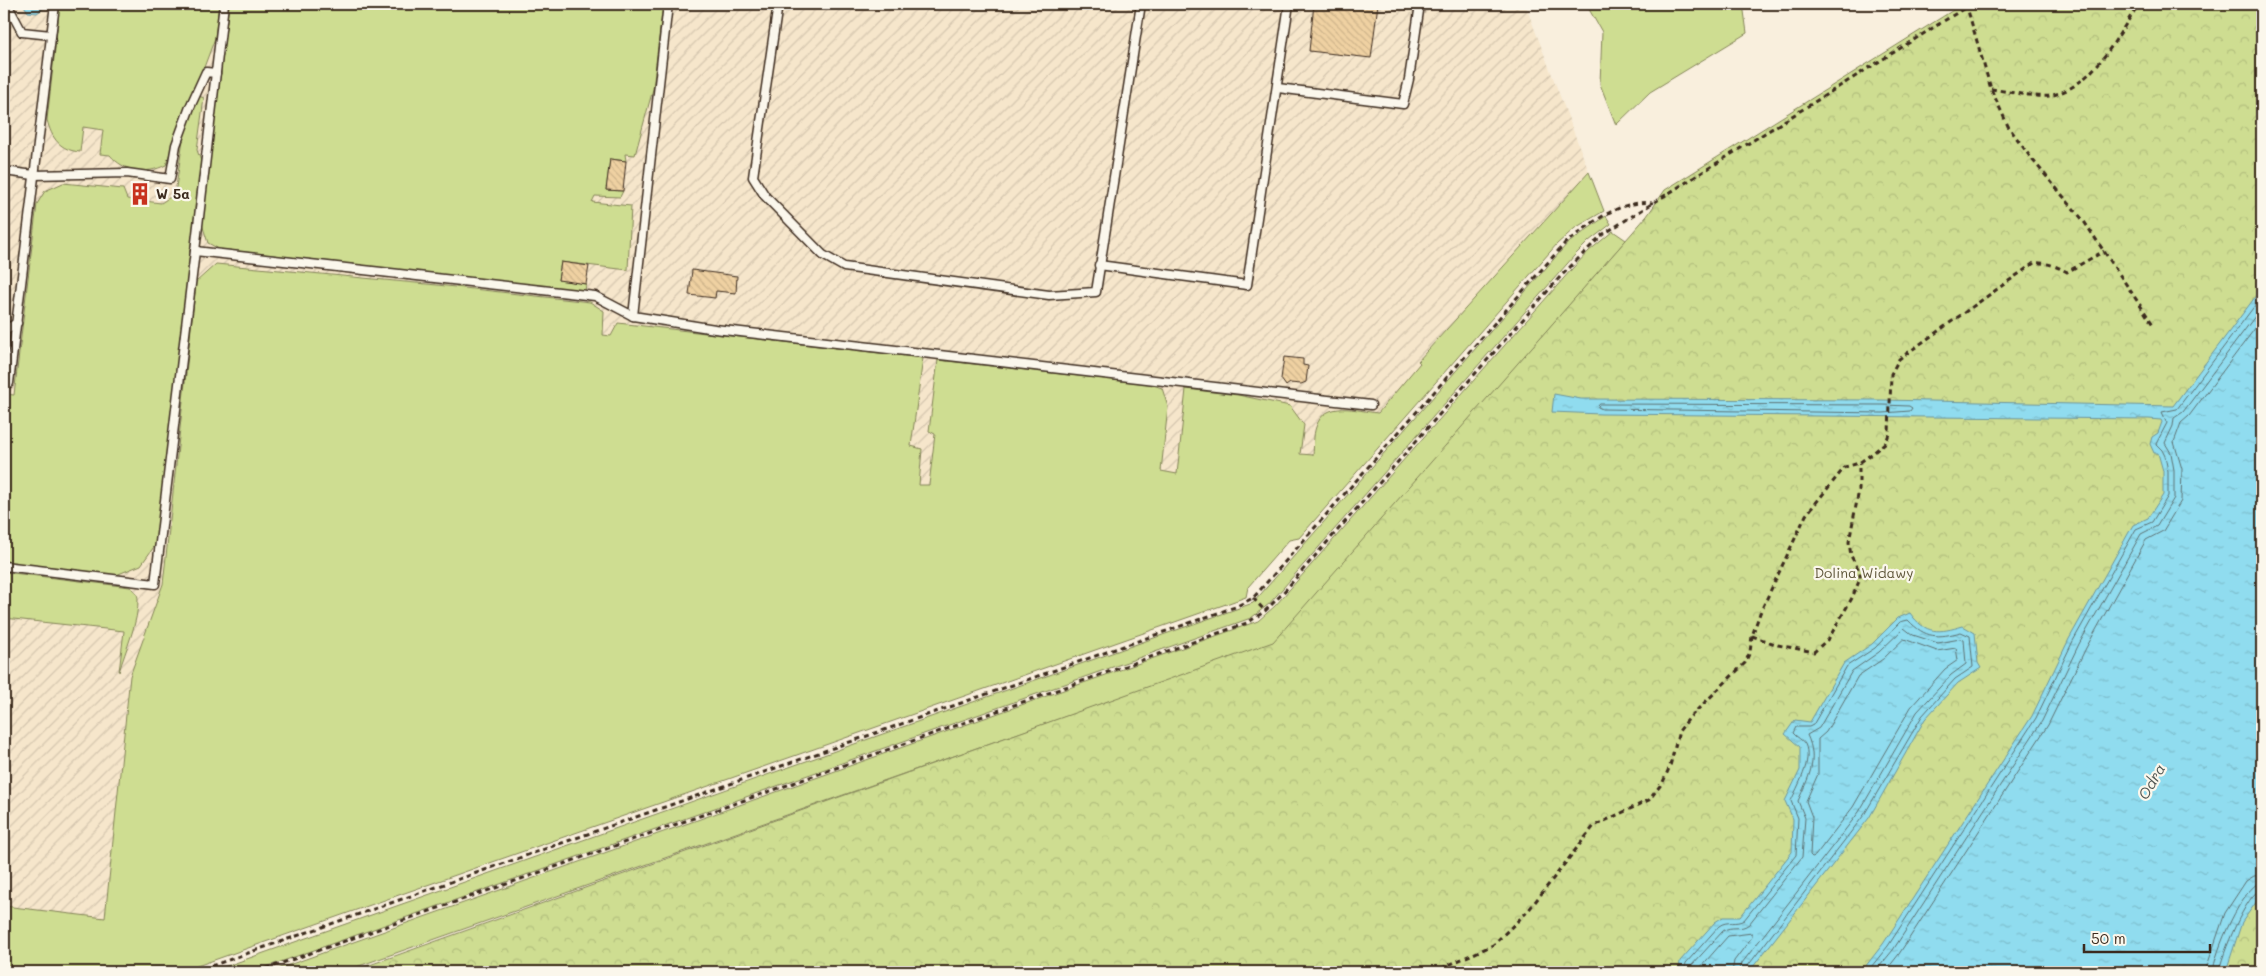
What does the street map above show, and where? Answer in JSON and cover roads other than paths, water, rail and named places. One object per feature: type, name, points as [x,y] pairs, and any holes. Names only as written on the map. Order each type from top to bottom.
[{"type":"lane","points":[[6,4],[22,32],[51,35]]},
{"type":"lane","points":[[4,382],[9,383],[55,4]]},
{"type":"lane","points":[[4,566],[156,584],[224,4]]},
{"type":"lane","points":[[633,316],[668,4]]},
{"type":"lane","points":[[778,4],[753,177],[766,196],[823,255],[844,266],[1049,296],[1096,292],[1141,4]]},
{"type":"lane","points":[[1099,265],[1247,285],[1278,88],[1289,4]]},
{"type":"lane","points":[[1278,88],[1403,104],[1410,79],[1420,4]]},
{"type":"lane","points":[[4,171],[34,174],[127,172],[170,179],[176,145],[190,107],[206,72],[216,73]]},
{"type":"lane","points":[[195,251],[595,296],[633,316],[716,329],[1371,405]]},
{"type":"lane","points":[[4,330],[16,323]]},
{"type":"water","points":[[23,4],[44,4],[44,8],[37,13],[28,12]]},
{"type":"water","points":[[4,42],[7,49],[9,68],[4,95]]},
{"type":"water","name":"Odra","points":[[2262,288],[2262,889],[2257,901],[2242,922],[2227,968],[2223,972],[1861,972],[1883,944],[2032,716],[2069,639],[2133,525],[2148,518],[2163,495],[2163,471],[2158,453],[2154,453],[2150,444],[2152,437],[2158,433],[2161,420],[1552,412],[1554,394],[1581,399],[1883,400],[2173,406]]},
{"type":"water","points":[[1910,613],[1927,629],[1940,631],[1963,626],[1975,633],[1978,663],[1981,668],[1958,683],[1925,719],[1869,818],[1749,972],[1679,972],[1680,961],[1715,922],[1723,917],[1740,917],[1792,852],[1793,819],[1785,801],[1800,770],[1800,747],[1785,734],[1795,720],[1810,722],[1844,663],[1872,644],[1898,618]]},
{"type":"place","name":"W 5a","points":[[140,194]]},
{"type":"park label","name":"Dolina Widawy","points":[[1864,573]]}]
